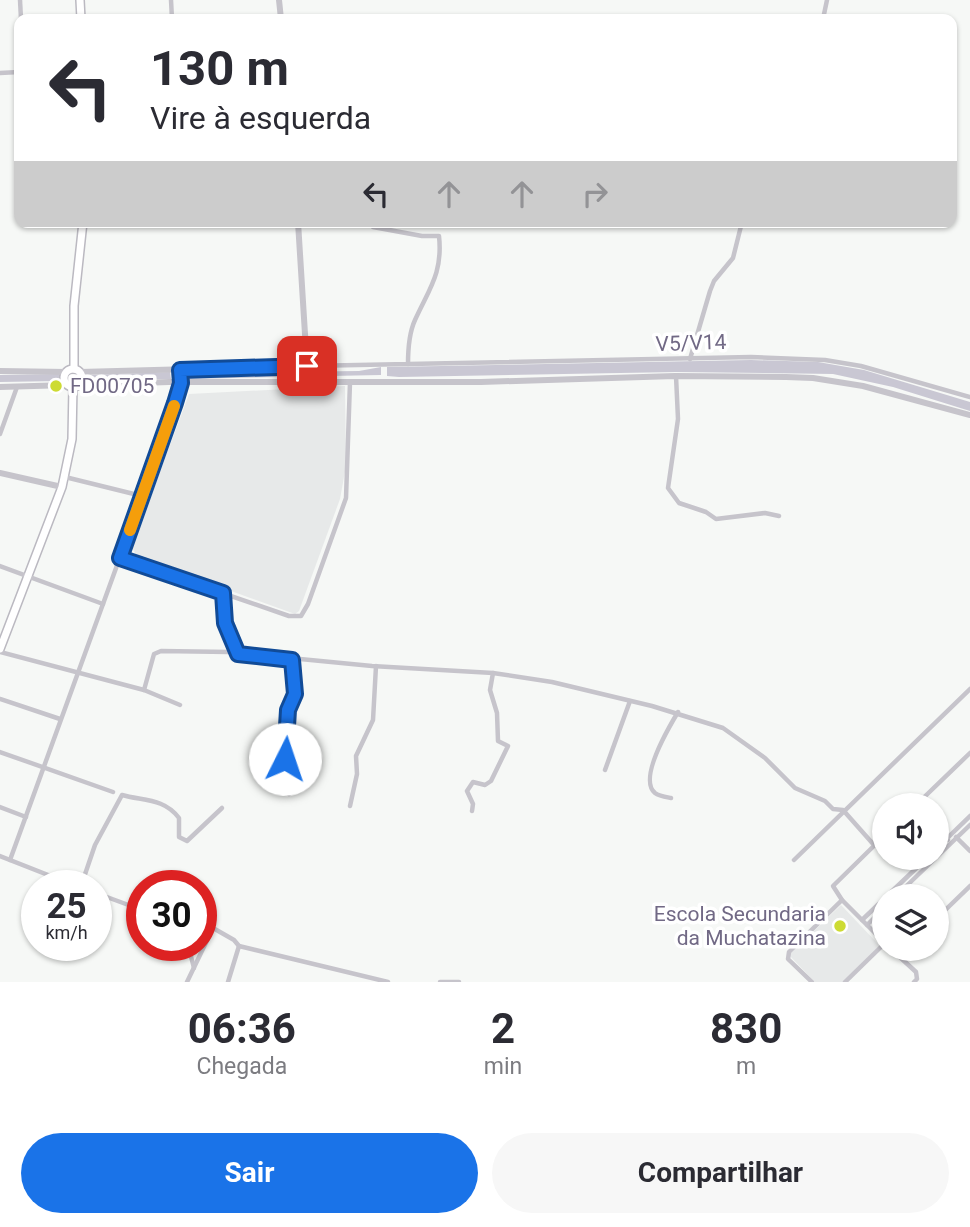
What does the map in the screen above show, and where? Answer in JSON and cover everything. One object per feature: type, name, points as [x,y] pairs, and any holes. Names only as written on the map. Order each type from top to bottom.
[{"type":"main road","points":[[73,385],[82,379],[74,371],[74,306],[82,228]]},
{"type":"main road","points":[[73,385],[65,379],[74,371]]},
{"type":"main road","points":[[0,651],[62,487],[72,439],[73,385]]},
{"type":"street","points":[[0,372],[307,366],[298,228]]},
{"type":"street","points":[[378,228],[422,236],[439,236],[440,250],[433,286],[412,329],[408,364]]},
{"type":"street","points":[[690,359],[710,291],[733,258],[740,228]]},
{"type":"street","name":"V5/V14","points":[[307,366],[751,358],[825,360],[861,366],[970,397]]},
{"type":"street","points":[[10,860],[142,496],[181,383],[180,370]]},
{"type":"street","points":[[675,376],[678,408],[675,447],[668,483],[671,494],[679,503],[706,512],[716,519],[759,513],[779,516]]},
{"type":"street","points":[[0,387],[181,383],[494,382],[675,376],[813,378],[883,391],[970,415]]},
{"type":"street","points":[[120,558],[289,616],[301,616],[346,498],[350,382]]},
{"type":"street","points":[[0,434],[17,387]]},
{"type":"street","points":[[0,473],[62,487]]},
{"type":"street","points":[[64,477],[142,496]]},
{"type":"street","points":[[0,566],[103,604]]},
{"type":"street","points":[[223,593],[225,623],[238,654]]},
{"type":"street","points":[[0,651],[77,674],[145,690],[180,705]]},
{"type":"street","points":[[145,690],[157,651],[229,652],[292,660],[452,669],[552,682],[678,712],[723,728],[765,758],[795,788],[825,801],[833,809],[843,810],[872,843]]},
{"type":"street","points":[[289,794],[284,787],[288,710],[295,694],[292,660]]},
{"type":"street","points":[[350,806],[357,774],[356,756],[373,720],[376,666]]},
{"type":"street","points":[[472,811],[467,791],[473,782],[485,785],[491,781],[508,746],[498,741],[497,713],[490,690],[493,673]]},
{"type":"street","points":[[794,860],[970,689]]},
{"type":"street","points":[[0,699],[60,719]]},
{"type":"street","points":[[605,770],[630,701]]},
{"type":"street","points":[[671,797],[653,791],[650,782],[651,767],[678,712]]},
{"type":"street","points":[[0,752],[113,792]]},
{"type":"street","points":[[928,793],[970,753]]},
{"type":"street","points":[[85,870],[95,845],[122,795],[146,798],[164,805],[179,818],[178,837],[187,841],[222,808]]},
{"type":"street","points":[[0,807],[26,817]]},
{"type":"street","points":[[949,841],[970,816]]},
{"type":"street","points":[[955,835],[970,825]]},
{"type":"street","points":[[955,835],[970,851]]},
{"type":"street","points":[[872,847],[834,883],[833,890],[872,930]]},
{"type":"street","points":[[0,856],[37,870]]},
{"type":"street","points":[[906,884],[917,870]]},
{"type":"street","points":[[901,884],[918,870]]},
{"type":"street","points":[[949,906],[970,886]]},
{"type":"street","points":[[812,982],[788,959],[789,952],[842,900]]},
{"type":"street","points":[[862,920],[872,910]]},
{"type":"street","points":[[867,925],[872,920]]},
{"type":"street","points":[[217,930],[234,940],[239,947],[388,982]]},
{"type":"street","points":[[228,982],[239,947]]},
{"type":"street","points":[[845,982],[872,955]]},
{"type":"street","points":[[192,961],[194,968]]},
{"type":"street","points":[[187,982],[197,961]]},
{"type":"street","points":[[904,961],[916,972],[917,979],[914,982]]},
{"type":"street","points":[[440,982],[459,982]]},
{"type":"shaded area","points":[[751,360],[818,362],[864,370],[970,402],[970,411],[893,387],[833,374],[676,372],[387,376],[387,367]]},
{"type":"shaded area","points":[[381,367],[381,375],[187,379],[187,373],[359,371]]},
{"type":"shaded area","points":[[170,372],[171,379],[88,380],[87,375]]},
{"type":"shaded area","points":[[60,374],[60,381],[0,382],[0,375]]},
{"type":"shaded area","points":[[345,386],[346,466],[340,499],[299,611],[295,614],[137,557],[132,547],[189,394]]},
{"type":"shaded area","name":"Escola Secundaria da Muchatazina","points":[[841,905],[872,938],[872,954],[843,982],[815,982],[789,955]]},
{"type":"slow traffic","points":[[130,530],[174,406]]},
{"type":"place","name":"FD00705","points":[[56,386]]},
{"type":"place","name":"Escola Secundaria da Muchatazina","points":[[840,926]]},
{"type":"route","points":[[285,759],[288,710],[295,694],[292,660],[238,654],[225,623],[223,593],[120,558],[175,403],[181,383],[180,370],[307,366]]}]
